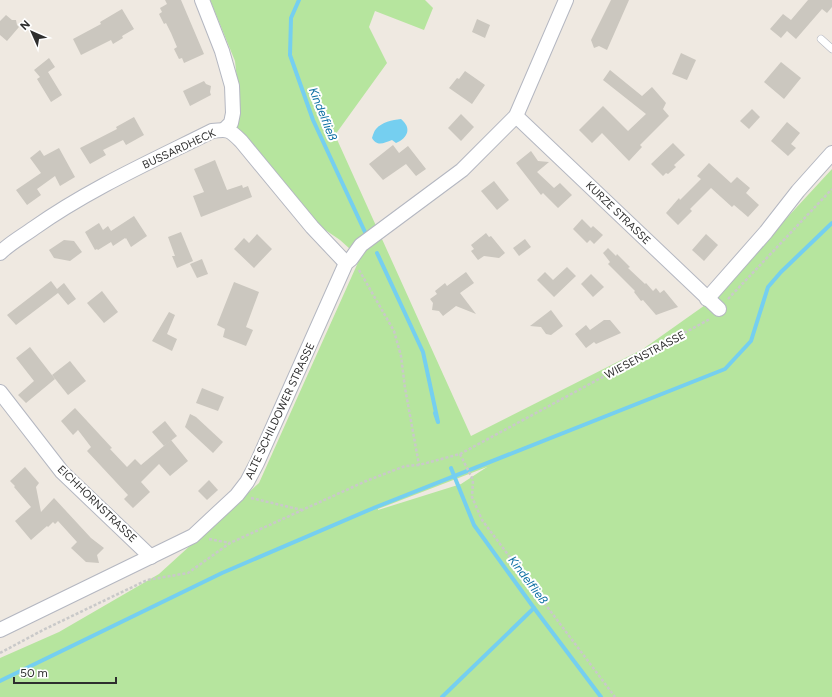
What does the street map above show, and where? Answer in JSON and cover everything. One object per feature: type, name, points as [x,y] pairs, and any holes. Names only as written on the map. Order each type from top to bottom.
[{"type":"street","points":[[202,0],[222,51],[232,86],[233,113],[231,123],[225,129]]},
{"type":"street","points":[[516,116],[566,0]]},
{"type":"street","name":"ALTE SCHILDOWER STRASSE","points":[[0,630],[193,536],[237,495],[248,482],[349,261],[361,245],[462,170],[516,116]]},
{"type":"street","name":"KURZE STRASSE","points":[[516,116],[719,310]]},
{"type":"street","name":"BUSSARDHECK","points":[[0,253],[43,222],[76,201],[212,132],[225,129],[233,133],[241,141],[312,227],[349,261]]},
{"type":"street","points":[[707,299],[766,232],[798,191],[832,153]]},
{"type":"street","name":"EICHHORNSTRASSE","points":[[0,392],[62,472],[151,557]]},
{"type":"lane","points":[[821,39],[832,49]]},
{"type":"path","name":"WIESENSTRASSE","points":[[0,653],[43,630],[147,580],[188,572],[230,543],[366,481],[405,466],[419,465],[460,454],[708,321],[832,189]]},
{"type":"path","points":[[349,261],[368,283],[394,331],[401,356],[405,388],[419,465]]},
{"type":"path","points":[[460,454],[473,480],[472,497],[482,520],[615,697]]},
{"type":"path","points":[[237,495],[303,510]]},
{"type":"green space","points":[[210,0],[425,0],[433,8],[424,30],[375,11],[369,27],[387,63],[335,135],[471,436],[643,349],[708,303],[832,169],[832,697],[0,697],[0,658],[59,632],[159,574],[259,483],[360,258],[340,240],[318,225],[236,127],[238,113],[238,90],[235,61]],"holes":[[[487,467],[461,484],[378,510]]]},
{"type":"water","points":[[401,119],[407,126],[407,132],[406,136],[400,141],[396,143],[392,140],[381,144],[374,141],[372,138],[378,127],[387,122]]},
{"type":"building","points":[[165,0],[181,0],[204,54],[184,63],[182,58],[179,59],[174,49],[177,47],[171,33],[159,14],[162,12],[160,8],[167,4]]},
{"type":"building","points":[[611,0],[629,0],[607,50],[599,46],[594,48],[591,40]]},
{"type":"building","points":[[808,0],[832,0],[832,7],[827,13],[822,9],[796,39],[787,31],[781,38],[770,29],[783,14],[791,20]]},
{"type":"building","points":[[122,9],[134,29],[122,36],[123,38],[113,44],[111,40],[81,55],[73,39],[101,24],[100,22]]},
{"type":"building","points":[[6,15],[12,20],[16,20],[19,27],[7,41],[0,35],[0,21]]},
{"type":"building","points":[[477,19],[490,25],[485,38],[472,32]]},
{"type":"building","points":[[681,53],[696,60],[687,80],[672,74]]},
{"type":"building","points":[[49,58],[55,67],[48,72],[62,95],[51,102],[37,79],[40,77],[34,70]]},
{"type":"building","points":[[781,62],[801,78],[784,99],[764,82]]},
{"type":"building","points":[[610,70],[642,96],[652,87],[666,103],[663,109],[669,116],[640,145],[642,147],[629,161],[602,133],[592,143],[579,130],[603,106],[628,131],[646,114],[603,80]]},
{"type":"building","points":[[465,71],[485,85],[472,104],[449,88]]},
{"type":"building","points":[[204,81],[206,84],[211,86],[211,95],[190,106],[183,91]]},
{"type":"building","points":[[752,109],[760,117],[749,129],[740,121]]},
{"type":"building","points":[[461,114],[474,127],[461,141],[448,128]]},
{"type":"building","points":[[134,117],[144,135],[126,145],[123,140],[103,150],[106,155],[90,164],[80,148],[117,129],[116,127]]},
{"type":"building","points":[[787,122],[800,133],[791,144],[796,148],[788,156],[771,141]]},
{"type":"building","points":[[673,143],[685,155],[674,165],[676,167],[668,174],[666,173],[663,176],[651,164]]},
{"type":"building","points":[[393,145],[399,153],[408,146],[426,169],[416,176],[406,164],[383,180],[369,164]]},
{"type":"building","points":[[59,148],[75,177],[60,186],[55,176],[37,189],[41,195],[27,205],[16,190],[41,173],[30,158],[40,150],[44,156]]},
{"type":"building","points":[[531,151],[538,161],[549,162],[537,172],[554,188],[560,183],[572,195],[558,208],[543,193],[541,195],[516,163]]},
{"type":"building","points":[[215,160],[227,190],[242,185],[243,188],[248,186],[252,197],[201,217],[193,196],[204,192],[194,169]]},
{"type":"building","points":[[709,163],[731,183],[737,177],[750,188],[746,193],[759,205],[748,217],[734,205],[732,207],[711,188],[690,209],[692,211],[678,225],[666,213],[679,198],[680,200],[701,179],[697,176]]},
{"type":"building","points":[[494,181],[509,200],[497,210],[481,191]]},
{"type":"building","points":[[134,216],[147,236],[131,247],[125,238],[113,246],[111,242],[98,250],[95,250],[85,232],[99,223],[103,230],[108,226],[111,231]]},
{"type":"building","points":[[582,219],[591,228],[593,226],[603,235],[594,244],[590,240],[587,243],[573,229]]},
{"type":"building","points":[[181,232],[193,261],[177,268],[172,256],[175,256],[168,237]]},
{"type":"building","points":[[486,233],[489,237],[491,236],[505,253],[499,258],[484,256],[478,260],[471,251],[474,249],[471,245]]},
{"type":"building","points":[[257,234],[272,249],[254,268],[234,249],[244,238],[249,243]]},
{"type":"building","points":[[706,234],[718,245],[704,261],[692,250]]},
{"type":"building","points":[[525,239],[531,247],[519,256],[513,248]]},
{"type":"building","points":[[64,240],[74,241],[82,252],[70,261],[54,258],[49,250]]},
{"type":"building","points":[[608,248],[616,256],[617,254],[630,267],[628,268],[653,291],[656,288],[660,293],[664,290],[678,307],[656,315],[643,300],[641,301],[634,292],[635,291],[608,264],[610,262],[603,253]]},
{"type":"building","points":[[202,259],[208,274],[197,278],[190,264]]},
{"type":"building","points":[[567,267],[576,276],[554,297],[537,280],[545,272],[553,280]]},
{"type":"building","points":[[466,272],[474,283],[460,293],[476,314],[456,306],[443,316],[439,311],[432,310],[433,303],[430,299],[437,294],[435,291],[445,283],[447,286]]},
{"type":"building","points":[[591,274],[604,287],[593,297],[581,284]]},
{"type":"building","points":[[51,281],[57,289],[64,283],[76,299],[68,305],[58,293],[16,325],[7,315]]},
{"type":"building","points":[[234,282],[259,292],[246,327],[253,330],[246,346],[223,337],[225,329],[217,325]]},
{"type":"building","points":[[102,291],[118,312],[104,323],[87,303]]},
{"type":"building","points":[[551,310],[563,326],[551,335],[546,334],[541,327],[530,326]]},
{"type":"building","points":[[169,312],[175,315],[167,334],[177,339],[172,351],[152,341]]},
{"type":"building","points":[[604,320],[610,320],[621,333],[596,344],[594,342],[586,348],[575,334],[586,325],[590,330]]},
{"type":"building","points":[[30,347],[55,379],[26,403],[18,395],[34,381],[16,358]]},
{"type":"building","points":[[70,361],[86,381],[68,395],[52,375]]},
{"type":"building","points":[[202,388],[224,397],[218,411],[196,403]]},
{"type":"building","points":[[75,408],[112,448],[110,449],[127,467],[135,459],[141,465],[171,440],[188,461],[170,476],[159,464],[141,482],[150,492],[133,508],[124,499],[128,495],[87,451],[91,447],[78,430],[73,435],[61,421]]},
{"type":"building","points":[[190,414],[196,417],[223,442],[213,453],[185,427]]},
{"type":"building","points":[[165,421],[177,436],[164,446],[152,432]]},
{"type":"building","points":[[25,467],[39,483],[36,487],[41,512],[54,498],[91,538],[104,548],[97,555],[99,563],[86,562],[71,548],[77,542],[58,521],[55,524],[53,522],[48,527],[47,526],[31,540],[15,521],[31,507],[10,481]]},
{"type":"building","points":[[209,480],[218,490],[207,500],[198,491]]},
{"type":"waterway","name":"Kindelfließ","points":[[299,0],[291,18],[290,55],[313,120],[365,232]]},
{"type":"waterway","points":[[0,681],[222,573],[376,507],[725,369],[751,341],[768,287],[781,272],[832,223]]},
{"type":"waterway","name":"Kindelfließ","points":[[377,253],[423,352],[438,422],[435,413]]},
{"type":"waterway","name":"Kindelfließ","points":[[451,468],[474,525],[601,697]]},
{"type":"waterway","points":[[442,697],[534,608]]}]
